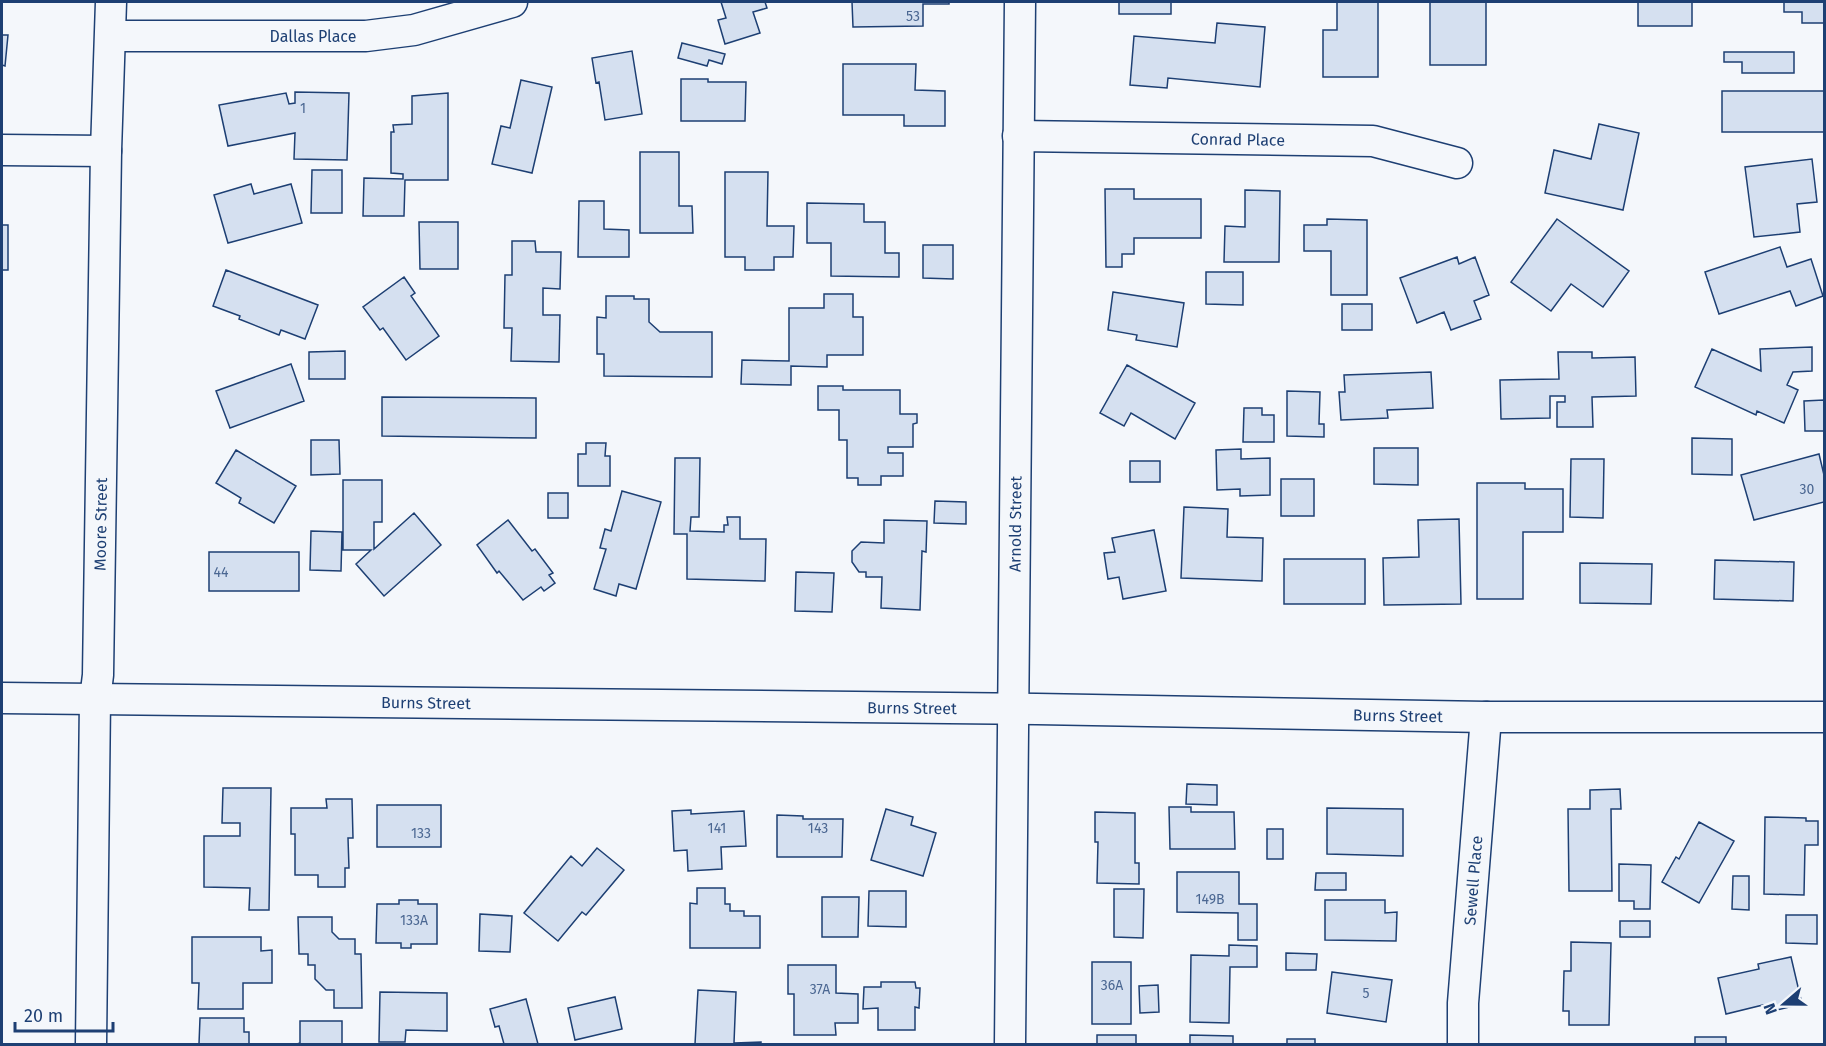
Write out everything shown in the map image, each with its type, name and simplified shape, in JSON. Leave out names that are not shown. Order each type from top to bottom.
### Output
[{"type":"street","name":"Moore Street","points":[[91,1044],[95,699],[98,675],[106,151],[111,2]]},
{"type":"street","name":"Dallas Place","points":[[111,36],[366,36],[414,30],[512,2]]},
{"type":"street","name":"Arnold Street","points":[[1010,1044],[1020,2]]},
{"type":"street","name":"Conrad Place","points":[[1018,136],[1373,141],[1457,163]]},
{"type":"street","points":[[2,150],[106,151]]},
{"type":"street","name":"Burns Street","points":[[2,698],[1013,709],[1486,717],[1824,717]]},
{"type":"street","name":"Sewell Place","points":[[1463,1044],[1463,1003],[1486,717]]},
{"type":"building","points":[[721,2],[765,2],[767,8],[753,12],[760,33],[725,44],[718,20],[726,18]]},
{"type":"building","points":[[852,2],[949,2],[949,4],[923,4],[923,26],[853,27]]},
{"type":"building","points":[[1119,2],[1171,2],[1171,14],[1119,14]]},
{"type":"building","points":[[1337,2],[1378,2],[1378,77],[1323,77],[1323,30],[1337,30]]},
{"type":"building","points":[[1430,2],[1486,2],[1486,65],[1430,65]]},
{"type":"building","points":[[1638,2],[1692,2],[1692,26],[1638,26]]},
{"type":"building","points":[[1784,2],[1824,2],[1824,23],[1802,23],[1802,12],[1784,12]]},
{"type":"building","points":[[1217,23],[1265,27],[1260,87],[1168,78],[1167,88],[1130,85],[1134,36],[1215,43]]},
{"type":"building","points":[[2,35],[8,35],[5,66],[2,65]]},
{"type":"building","points":[[682,43],[725,54],[722,64],[709,60],[707,66],[678,58]]},
{"type":"building","points":[[632,51],[642,114],[605,120],[599,82],[596,83],[592,58]]},
{"type":"building","points":[[1724,52],[1794,52],[1794,73],[1742,73],[1742,62],[1724,62]]},
{"type":"building","points":[[843,64],[916,64],[915,90],[945,91],[945,126],[904,126],[904,115],[843,115]]},
{"type":"building","points":[[681,79],[746,82],[745,121],[681,121]]},
{"type":"building","points":[[521,80],[552,87],[532,173],[492,164],[501,126],[510,128]]},
{"type":"building","points":[[1722,91],[1824,91],[1824,132],[1722,132]]},
{"type":"building","points":[[295,92],[349,93],[347,160],[294,159],[295,133],[228,146],[219,105],[286,93],[289,104],[295,103]]},
{"type":"building","points":[[448,93],[448,180],[405,180],[404,216],[363,216],[364,178],[403,179],[403,174],[391,173],[391,132],[394,132],[393,125],[412,124],[412,96]]},
{"type":"building","points":[[1599,124],[1639,133],[1623,210],[1545,193],[1554,150],[1591,159]]},
{"type":"building","points":[[640,152],[679,152],[679,206],[692,206],[693,233],[640,233]]},
{"type":"building","points":[[1812,159],[1817,202],[1797,204],[1800,232],[1754,237],[1745,167]]},
{"type":"building","points":[[312,170],[342,170],[342,213],[311,213]]},
{"type":"building","points":[[725,172],[768,172],[767,226],[794,226],[793,257],[774,257],[774,270],[745,270],[745,257],[725,257]]},
{"type":"building","points":[[251,184],[254,194],[291,184],[302,223],[228,243],[214,195]]},
{"type":"building","points":[[1105,189],[1134,189],[1134,199],[1201,199],[1201,238],[1134,238],[1134,254],[1122,254],[1122,267],[1106,267]]},
{"type":"building","points":[[1245,190],[1280,191],[1279,262],[1224,262],[1225,226],[1245,227]]},
{"type":"building","points":[[579,201],[604,201],[604,229],[629,230],[629,257],[578,257]]},
{"type":"building","points":[[807,203],[864,204],[864,222],[885,222],[885,253],[899,253],[899,277],[831,276],[831,243],[807,243]]},
{"type":"building","points":[[1327,219],[1367,220],[1367,295],[1331,295],[1331,251],[1304,251],[1304,225],[1327,225]]},
{"type":"building","points":[[1557,219],[1629,271],[1603,307],[1571,284],[1551,311],[1511,282]]},
{"type":"building","points":[[419,222],[458,222],[458,269],[420,269]]},
{"type":"building","points":[[2,225],[8,225],[8,270],[2,270]]},
{"type":"building","points":[[512,241],[535,241],[536,252],[561,252],[560,289],[543,288],[543,315],[560,315],[559,362],[511,361],[512,328],[504,328],[505,275],[512,275]]},
{"type":"building","points":[[923,245],[953,245],[953,279],[923,278]]},
{"type":"building","points":[[1780,247],[1787,267],[1811,259],[1823,296],[1796,306],[1790,291],[1719,314],[1705,272]]},
{"type":"building","points":[[1457,257],[1459,264],[1475,257],[1489,295],[1474,301],[1481,319],[1451,330],[1444,312],[1417,323],[1400,278]]},
{"type":"building","points":[[226,270],[318,305],[305,339],[281,330],[279,335],[213,306]]},
{"type":"building","points":[[1206,272],[1243,272],[1243,305],[1206,304]]},
{"type":"building","points":[[404,277],[415,293],[411,296],[439,336],[406,360],[383,328],[380,330],[363,307]]},
{"type":"building","points":[[1113,292],[1184,303],[1177,347],[1136,340],[1137,335],[1108,330]]},
{"type":"building","points":[[824,294],[853,294],[853,317],[863,317],[863,355],[827,355],[827,367],[791,366],[791,385],[741,384],[742,360],[789,361],[789,308],[824,308]]},
{"type":"building","points":[[606,296],[634,296],[634,299],[649,299],[649,322],[660,332],[712,332],[712,377],[604,376],[604,354],[597,354],[597,317],[606,318]]},
{"type":"building","points":[[1342,304],[1372,304],[1372,330],[1342,330]]},
{"type":"building","points":[[1812,347],[1812,371],[1793,372],[1787,385],[1798,390],[1784,423],[1757,411],[1756,415],[1695,387],[1712,349],[1761,371],[1760,349]]},
{"type":"building","points":[[345,351],[345,379],[309,379],[309,352]]},
{"type":"building","points":[[1558,352],[1592,352],[1592,358],[1635,357],[1636,396],[1592,397],[1593,427],[1557,427],[1557,402],[1565,402],[1565,396],[1550,396],[1550,418],[1501,419],[1500,380],[1559,379]]},
{"type":"building","points":[[291,364],[304,401],[230,428],[216,391]]},
{"type":"building","points":[[1127,365],[1195,403],[1175,439],[1131,413],[1124,426],[1100,413]]},
{"type":"building","points":[[1431,372],[1433,408],[1387,410],[1388,418],[1341,420],[1339,392],[1345,392],[1344,375]]},
{"type":"building","points":[[818,386],[843,386],[843,390],[900,390],[900,414],[917,414],[917,423],[913,424],[913,447],[888,447],[888,453],[903,453],[903,476],[881,476],[881,485],[858,485],[858,478],[847,478],[847,440],[839,440],[839,410],[818,410]]},
{"type":"building","points":[[1287,391],[1320,392],[1319,424],[1324,424],[1324,437],[1287,436]]},
{"type":"building","points":[[382,397],[536,398],[536,438],[382,436]]},
{"type":"building","points":[[1824,400],[1824,431],[1805,431],[1804,401]]},
{"type":"building","points":[[1244,408],[1262,408],[1262,415],[1274,415],[1274,442],[1243,442]]},
{"type":"building","points":[[1692,438],[1732,439],[1732,475],[1692,474]]},
{"type":"building","points":[[311,440],[339,440],[340,474],[311,475]]},
{"type":"building","points":[[586,443],[606,443],[605,456],[610,456],[610,486],[578,486],[578,454],[586,454]]},
{"type":"building","points":[[1374,448],[1418,448],[1418,485],[1374,484]]},
{"type":"building","points":[[1241,449],[1241,459],[1270,458],[1270,495],[1240,496],[1240,489],[1217,490],[1216,450]]},
{"type":"building","points":[[236,450],[296,486],[274,523],[239,503],[241,498],[216,483]]},
{"type":"building","points":[[1819,454],[1824,475],[1824,502],[1754,520],[1741,475]]},
{"type":"building","points":[[675,458],[700,458],[699,517],[691,517],[690,531],[724,532],[724,525],[728,525],[727,517],[740,517],[740,539],[766,539],[765,581],[687,579],[687,534],[674,534]]},
{"type":"building","points":[[1571,459],[1604,459],[1603,518],[1570,517]]},
{"type":"building","points":[[1130,461],[1160,461],[1160,482],[1130,482]]},
{"type":"building","points":[[1281,479],[1314,479],[1314,516],[1281,516]]},
{"type":"building","points":[[343,480],[382,480],[382,522],[374,522],[374,549],[414,513],[441,545],[384,596],[356,564],[371,550],[343,550]]},
{"type":"building","points":[[1477,483],[1525,483],[1525,489],[1563,489],[1563,532],[1523,532],[1523,599],[1477,599]]},
{"type":"building","points":[[622,491],[661,502],[636,589],[619,584],[616,596],[594,589],[606,549],[600,548],[605,529],[611,531]]},
{"type":"building","points":[[548,493],[568,493],[568,518],[548,518]]},
{"type":"building","points":[[935,501],[966,502],[966,524],[934,523]]},
{"type":"building","points":[[1184,507],[1228,509],[1227,537],[1263,538],[1262,581],[1181,578]]},
{"type":"building","points":[[1459,519],[1461,604],[1384,605],[1383,558],[1419,557],[1418,520]]},
{"type":"building","points":[[508,520],[532,551],[535,549],[553,573],[549,575],[555,583],[544,591],[541,587],[523,600],[499,571],[497,573],[477,545]]},
{"type":"building","points":[[884,520],[927,521],[926,552],[922,551],[920,610],[881,608],[882,577],[866,577],[866,572],[859,572],[852,562],[852,551],[861,542],[884,543]]},
{"type":"building","points":[[1154,530],[1166,591],[1123,599],[1119,577],[1108,579],[1104,553],[1115,552],[1112,538]]},
{"type":"building","points":[[311,531],[342,532],[341,571],[310,570]]},
{"type":"building","points":[[209,552],[299,552],[299,591],[209,591]]},
{"type":"building","points":[[1284,559],[1365,559],[1365,604],[1284,604]]},
{"type":"building","points":[[1715,560],[1794,562],[1793,601],[1714,599]]},
{"type":"building","points":[[1580,563],[1652,564],[1651,604],[1580,603]]},
{"type":"building","points":[[796,572],[834,573],[832,612],[795,611]]},
{"type":"building","points":[[1187,784],[1217,785],[1217,805],[1186,804]]},
{"type":"building","points":[[223,788],[271,788],[269,910],[249,910],[250,888],[204,887],[204,836],[240,836],[240,823],[222,823]]},
{"type":"building","points":[[1620,789],[1621,809],[1611,809],[1612,891],[1569,891],[1568,809],[1590,809],[1590,790]]},
{"type":"building","points":[[326,799],[352,799],[353,838],[348,838],[349,868],[345,868],[345,887],[318,887],[318,875],[295,875],[295,834],[291,834],[291,808],[327,808]]},
{"type":"building","points":[[377,805],[441,805],[441,847],[377,847]]},
{"type":"building","points":[[1169,807],[1191,807],[1191,812],[1234,812],[1235,849],[1170,849]]},
{"type":"building","points":[[1327,808],[1403,809],[1403,856],[1327,854]]},
{"type":"building","points":[[886,809],[913,817],[911,825],[936,833],[923,876],[871,860]]},
{"type":"building","points":[[691,810],[691,814],[744,811],[746,846],[721,847],[722,869],[688,871],[687,850],[674,851],[672,811]]},
{"type":"building","points":[[1095,812],[1135,813],[1135,863],[1139,863],[1139,884],[1097,883],[1098,842],[1095,842]]},
{"type":"building","points":[[777,815],[803,816],[803,819],[843,819],[842,857],[777,857]]},
{"type":"building","points":[[1765,817],[1806,818],[1806,821],[1818,821],[1818,845],[1805,845],[1804,895],[1764,894]]},
{"type":"building","points":[[1699,822],[1734,841],[1699,903],[1662,882],[1676,857],[1679,859]]},
{"type":"building","points":[[1267,829],[1283,829],[1283,859],[1267,859]]},
{"type":"building","points":[[597,848],[624,870],[586,915],[582,912],[558,941],[524,913],[571,856],[582,866]]},
{"type":"building","points":[[1619,864],[1651,865],[1650,909],[1634,909],[1634,901],[1619,901]]},
{"type":"building","points":[[1177,872],[1239,872],[1239,904],[1257,904],[1257,940],[1238,940],[1238,913],[1177,912]]},
{"type":"building","points":[[1316,873],[1346,873],[1346,890],[1315,890]]},
{"type":"building","points":[[1733,876],[1749,876],[1749,910],[1732,909]]},
{"type":"building","points":[[697,888],[725,888],[725,904],[730,904],[730,911],[744,911],[744,916],[760,916],[760,948],[690,948],[690,903],[697,904]]},
{"type":"building","points":[[1114,889],[1144,889],[1143,938],[1114,937]]},
{"type":"building","points":[[869,891],[906,891],[906,927],[868,926]]},
{"type":"building","points":[[822,897],[859,897],[858,937],[822,937]]},
{"type":"building","points":[[399,900],[418,900],[418,904],[437,904],[437,944],[411,944],[411,948],[401,948],[401,943],[376,943],[377,904],[399,904]]},
{"type":"building","points":[[1325,900],[1385,900],[1385,913],[1397,912],[1396,941],[1325,940]]},
{"type":"building","points":[[480,914],[512,916],[510,952],[479,951]]},
{"type":"building","points":[[1786,915],[1817,915],[1817,944],[1786,943]]},
{"type":"building","points":[[298,917],[332,917],[332,932],[339,939],[355,939],[355,954],[361,954],[362,1008],[334,1008],[334,990],[326,990],[315,979],[315,965],[308,965],[308,954],[299,954]]},
{"type":"building","points":[[1620,921],[1650,921],[1650,937],[1620,937]]},
{"type":"building","points":[[192,937],[261,937],[261,951],[272,950],[272,983],[243,983],[243,1009],[198,1009],[199,983],[192,983]]},
{"type":"building","points":[[1571,942],[1611,943],[1609,1025],[1569,1025],[1569,1011],[1563,1011],[1564,971],[1571,971]]},
{"type":"building","points":[[1229,945],[1257,946],[1257,967],[1230,967],[1229,1023],[1190,1022],[1191,955],[1229,956]]},
{"type":"building","points":[[1286,953],[1317,954],[1316,970],[1286,970]]},
{"type":"building","points":[[1791,957],[1802,1004],[1765,1013],[1763,1005],[1726,1014],[1718,978],[1759,969],[1758,964]]},
{"type":"building","points":[[1092,962],[1131,962],[1131,1024],[1092,1024]]},
{"type":"building","points":[[788,965],[836,965],[836,993],[858,994],[858,1023],[835,1023],[836,1035],[794,1035],[794,994],[788,994]]},
{"type":"building","points":[[1332,972],[1392,980],[1386,1022],[1327,1013]]},
{"type":"building","points":[[881,982],[915,982],[916,988],[920,988],[919,1008],[915,1007],[915,1030],[878,1030],[878,1008],[863,1009],[864,987],[881,987]]},
{"type":"building","points":[[1158,985],[1159,1012],[1140,1013],[1139,986]]},
{"type":"building","points":[[698,990],[736,992],[734,1043],[761,1042],[761,1044],[695,1044]]},
{"type":"building","points":[[380,992],[447,993],[447,1031],[406,1030],[405,1042],[379,1042]]},
{"type":"building","points":[[615,997],[622,1029],[575,1040],[568,1008]]},
{"type":"building","points":[[526,999],[538,1044],[504,1044],[499,1026],[495,1027],[490,1009]]},
{"type":"building","points":[[200,1018],[244,1018],[244,1032],[249,1032],[249,1044],[199,1044]]},
{"type":"building","points":[[300,1021],[342,1021],[342,1044],[297,1044],[300,1043]]},
{"type":"building","points":[[1097,1035],[1136,1035],[1136,1044],[1097,1044]]},
{"type":"building","points":[[1190,1035],[1233,1036],[1233,1044],[1190,1044]]},
{"type":"building","points":[[1695,1037],[1726,1037],[1726,1044],[1695,1044]]},
{"type":"building","points":[[1287,1039],[1315,1039],[1315,1044],[1287,1044]]}]
